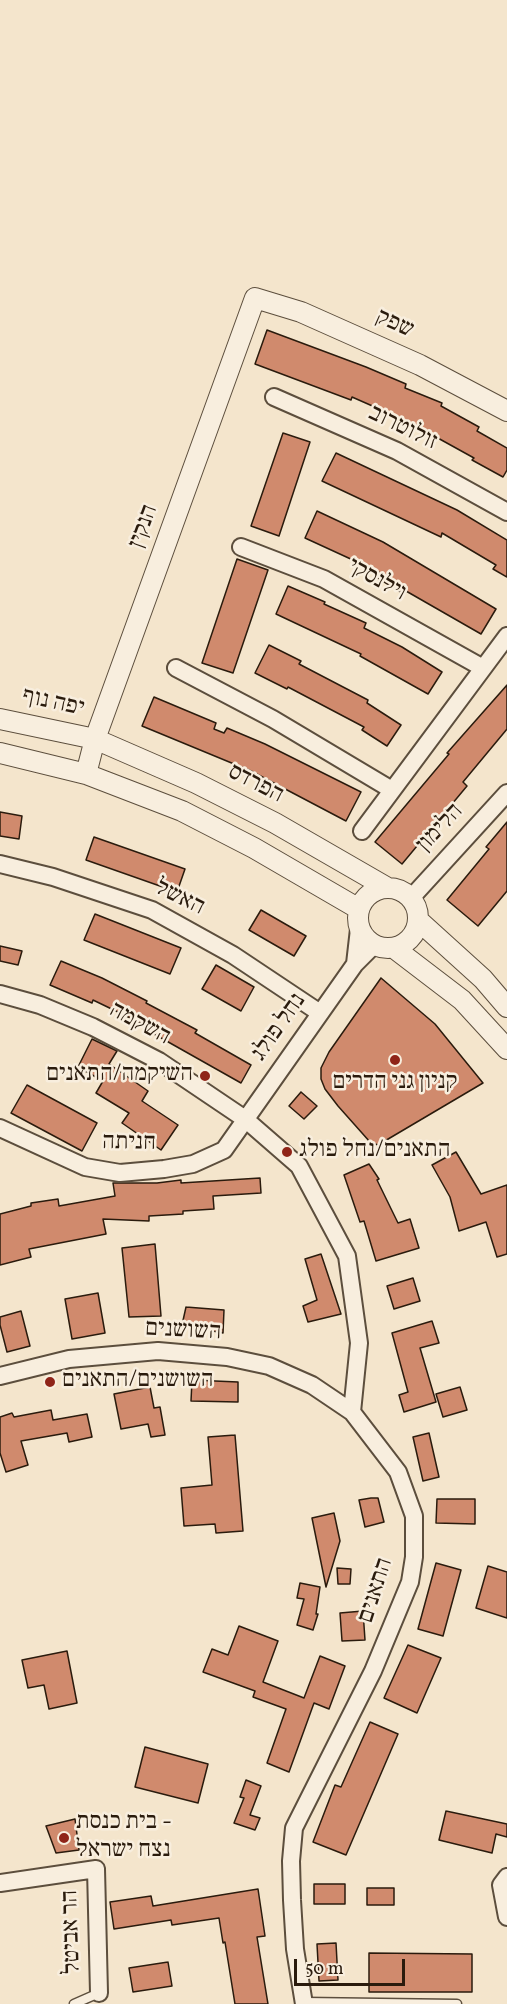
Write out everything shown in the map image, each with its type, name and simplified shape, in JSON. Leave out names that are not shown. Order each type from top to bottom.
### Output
[{"type":"street","name":"שפק","points":[[255,298],[302,312],[409,360],[507,411]]},
{"type":"street","name":"הנקין","points":[[86,774],[95,739],[255,298]]},
{"type":"street","name":"זולוטרוב","points":[[274,397],[397,451],[507,512]]},
{"type":"street","name":"וילנסקי","points":[[241,547],[324,579],[483,668]]},
{"type":"street","points":[[362,831],[507,636]]},
{"type":"street","points":[[176,668],[273,719],[392,790]]},
{"type":"street","name":"יפה נוף","points":[[0,719],[95,739]]},
{"type":"street","name":"הפרדס","points":[[95,739],[196,783],[274,823],[386,887]]},
{"type":"street","points":[[0,753],[86,774],[182,811],[254,848],[359,909]]},
{"type":"street","name":"הלימון","points":[[411,898],[507,793]]},
{"type":"street","name":"האשל","points":[[0,864],[53,877],[152,910],[233,955],[320,1013]]},
{"type":"street","points":[[386,887],[403,891],[411,898],[418,910],[419,921],[408,941],[394,948],[383,948],[365,938],[359,929],[357,919],[363,900],[370,893],[386,887]]},
{"type":"street","points":[[419,921],[483,979],[507,1007]]},
{"type":"street","name":"נחל פולג","points":[[355,964],[359,929]]},
{"type":"street","name":"נחל פולג","points":[[245,1119],[355,964],[374,945]]},
{"type":"street","points":[[394,948],[462,1000],[507,1049]]},
{"type":"street","name":"השקמה","points":[[0,994],[39,1005],[93,1027],[159,1061],[245,1119]]},
{"type":"street","points":[[245,1119],[299,1166],[347,1256],[359,1343],[352,1412]]},
{"type":"street","name":"חניתה","points":[[0,1128],[85,1167],[120,1173],[193,1164],[224,1150],[245,1119]]},
{"type":"street","name":"השושנים","points":[[0,1376],[69,1359],[158,1351],[226,1357],[269,1366],[312,1385],[352,1412]]},
{"type":"street","name":"התאנים","points":[[304,2003],[295,1949],[292,1900],[291,1861],[294,1828],[373,1671],[410,1582],[414,1557],[414,1516],[398,1472],[352,1412]]},
{"type":"street","name":"הר אביטל","points":[[0,1883],[96,1869],[99,1993]]},
{"type":"street","points":[[507,1878],[501,1885],[507,1917]]},
{"type":"lane","points":[[74,2004],[99,1993]]},
{"type":"lane","points":[[304,2003],[458,2004]]},
{"type":"building","points":[[267,330],[366,367],[406,384],[405,388],[442,403],[441,406],[479,427],[477,431],[507,448],[507,470],[503,477],[472,460],[474,458],[437,436],[401,421],[402,419],[352,397],[351,400],[255,364]]},
{"type":"building","points":[[283,433],[310,442],[279,536],[251,526]]},
{"type":"building","points":[[336,453],[457,510],[507,540],[507,577],[493,569],[496,565],[442,533],[441,537],[322,481]]},
{"type":"building","points":[[317,511],[383,542],[496,609],[481,634],[406,591],[404,594],[376,577],[379,572],[305,538]]},
{"type":"building","points":[[237,559],[268,570],[233,673],[202,663]]},
{"type":"building","points":[[288,586],[366,623],[364,628],[402,647],[442,672],[428,694],[360,656],[361,654],[276,614]]},
{"type":"building","points":[[269,645],[301,661],[299,664],[368,700],[367,703],[401,725],[387,746],[362,730],[364,727],[288,687],[287,689],[255,673]]},
{"type":"building","points":[[507,685],[507,729],[463,782],[467,786],[402,864],[375,842],[449,754],[447,753]]},
{"type":"building","points":[[154,697],[216,723],[214,729],[224,733],[227,728],[265,744],[361,792],[346,821],[251,771],[142,726]]},
{"type":"building","points":[[0,812],[22,816],[19,839],[0,836]]},
{"type":"building","points":[[507,822],[507,891],[478,926],[447,900],[489,849],[486,847]]},
{"type":"building","points":[[94,837],[185,869],[177,892],[86,860]]},
{"type":"building","points":[[261,910],[306,936],[294,956],[249,930]]},
{"type":"building","points":[[95,914],[181,948],[170,974],[84,940]]},
{"type":"building","points":[[0,946],[22,951],[18,965],[0,961]]},
{"type":"building","points":[[61,961],[102,978],[147,1001],[146,1003],[197,1030],[195,1033],[251,1065],[241,1083],[147,1030],[149,1027],[93,1000],[92,1003],[50,985]]},
{"type":"building","points":[[216,965],[254,987],[241,1011],[202,989]]},
{"type":"building","name":"קניון גני הדרים","points":[[381,978],[435,1024],[483,1083],[378,1145],[370,1142],[325,1089],[321,1079],[321,1068],[329,1052]]},
{"type":"building","points":[[92,1039],[117,1051],[109,1064],[148,1091],[142,1101],[178,1125],[161,1150],[122,1123],[129,1113],[96,1093],[103,1081],[78,1067]]},
{"type":"building","points":[[27,1085],[97,1123],[82,1151],[11,1113]]},
{"type":"building","points":[[301,1092],[317,1106],[304,1119],[289,1106]]},
{"type":"building","points":[[456,1152],[481,1194],[507,1185],[507,1254],[497,1257],[486,1222],[459,1231],[450,1197],[432,1165]]},
{"type":"building","points":[[369,1164],[379,1179],[377,1180],[398,1223],[410,1219],[419,1248],[376,1261],[364,1221],[360,1222],[344,1175]]},
{"type":"building","points":[[260,1178],[261,1193],[213,1196],[214,1209],[149,1216],[149,1221],[103,1219],[106,1234],[29,1249],[31,1257],[0,1265],[0,1214],[31,1206],[31,1203],[58,1199],[59,1206],[115,1196],[113,1183],[157,1183],[181,1180],[181,1183]]},
{"type":"building","points":[[155,1244],[161,1316],[129,1317],[122,1248]]},
{"type":"building","points":[[321,1254],[341,1314],[308,1322],[303,1306],[317,1300],[305,1259]]},
{"type":"building","points":[[413,1278],[420,1301],[394,1309],[387,1286]]},
{"type":"building","points":[[98,1293],[105,1333],[72,1339],[65,1299]]},
{"type":"building","points":[[186,1307],[224,1310],[223,1333],[182,1325]]},
{"type":"building","points":[[21,1311],[30,1346],[7,1352],[0,1317]]},
{"type":"building","points":[[432,1321],[439,1343],[420,1348],[436,1402],[404,1412],[399,1395],[408,1392],[392,1333]]},
{"type":"building","points":[[192,1380],[238,1382],[238,1402],[191,1401]]},
{"type":"building","points":[[150,1387],[154,1408],[160,1407],[165,1435],[151,1437],[148,1424],[121,1429],[114,1394]]},
{"type":"building","points":[[460,1387],[467,1410],[443,1417],[436,1394]]},
{"type":"building","points":[[51,1410],[53,1420],[87,1414],[92,1437],[69,1442],[67,1433],[21,1441],[28,1465],[6,1472],[0,1453],[0,1417],[12,1413],[14,1417]]},
{"type":"building","points":[[429,1433],[439,1477],[423,1481],[413,1437]]},
{"type":"building","points":[[235,1435],[243,1531],[216,1533],[215,1524],[184,1526],[181,1488],[212,1485],[208,1437]]},
{"type":"building","points":[[378,1498],[384,1522],[365,1527],[359,1500]]},
{"type":"building","points":[[437,1499],[475,1499],[475,1524],[436,1523]]},
{"type":"building","points":[[334,1513],[340,1541],[326,1587],[312,1518]]},
{"type":"building","points":[[436,1563],[461,1570],[443,1636],[418,1629]]},
{"type":"building","points":[[488,1566],[507,1572],[507,1618],[476,1608]]},
{"type":"building","points":[[337,1568],[351,1569],[350,1584],[338,1584]]},
{"type":"building","points":[[300,1583],[320,1587],[316,1614],[318,1614],[313,1630],[297,1625],[304,1599],[297,1598]]},
{"type":"building","points":[[363,1611],[365,1640],[342,1641],[340,1613]]},
{"type":"building","points":[[239,1626],[278,1641],[263,1682],[304,1698],[320,1656],[345,1666],[329,1709],[314,1703],[289,1772],[267,1763],[286,1709],[253,1697],[255,1691],[203,1672],[212,1649],[228,1655]]},
{"type":"building","points":[[408,1645],[441,1658],[417,1713],[384,1698]]},
{"type":"building","points":[[67,1651],[77,1703],[49,1709],[44,1685],[28,1688],[22,1660]]},
{"type":"building","points":[[370,1722],[398,1734],[346,1855],[313,1842],[335,1785],[341,1787]]},
{"type":"building","points":[[145,1747],[208,1764],[198,1803],[135,1787]]},
{"type":"building","points":[[246,1780],[261,1786],[250,1815],[260,1818],[255,1830],[234,1823],[244,1798],[240,1797]]},
{"type":"building","points":[[446,1811],[507,1824],[507,1837],[496,1834],[492,1853],[439,1840]]},
{"type":"building","name":"בית כנסת - נצח ישראל","points":[[75,1819],[79,1850],[56,1853],[46,1826]]},
{"type":"building","points":[[314,1884],[345,1884],[345,1904],[314,1904]]},
{"type":"building","points":[[367,1888],[394,1888],[394,1905],[367,1905]]},
{"type":"building","points":[[258,1889],[265,1936],[257,1937],[268,2004],[235,2004],[219,1918],[172,1925],[171,1920],[114,1929],[110,1902],[151,1896],[153,1906]]},
{"type":"building","points":[[336,1943],[338,1980],[319,1981],[317,1944]]},
{"type":"building","points":[[369,1953],[472,1954],[472,1992],[369,1992]]},
{"type":"building","points":[[168,1962],[172,1986],[133,1992],[129,1968]]},
{"type":"place","name":"קניון גני הדרים","points":[[395,1060]]},
{"type":"place","name":"השיקמה/התאנים","points":[[205,1076]]},
{"type":"place","name":"התאנים/נחל פולג","points":[[287,1152]]},
{"type":"place","name":"השושנים/התאנים","points":[[50,1382]]},
{"type":"place","name":"בית כנסת - נצח ישראל","points":[[64,1838]]}]
